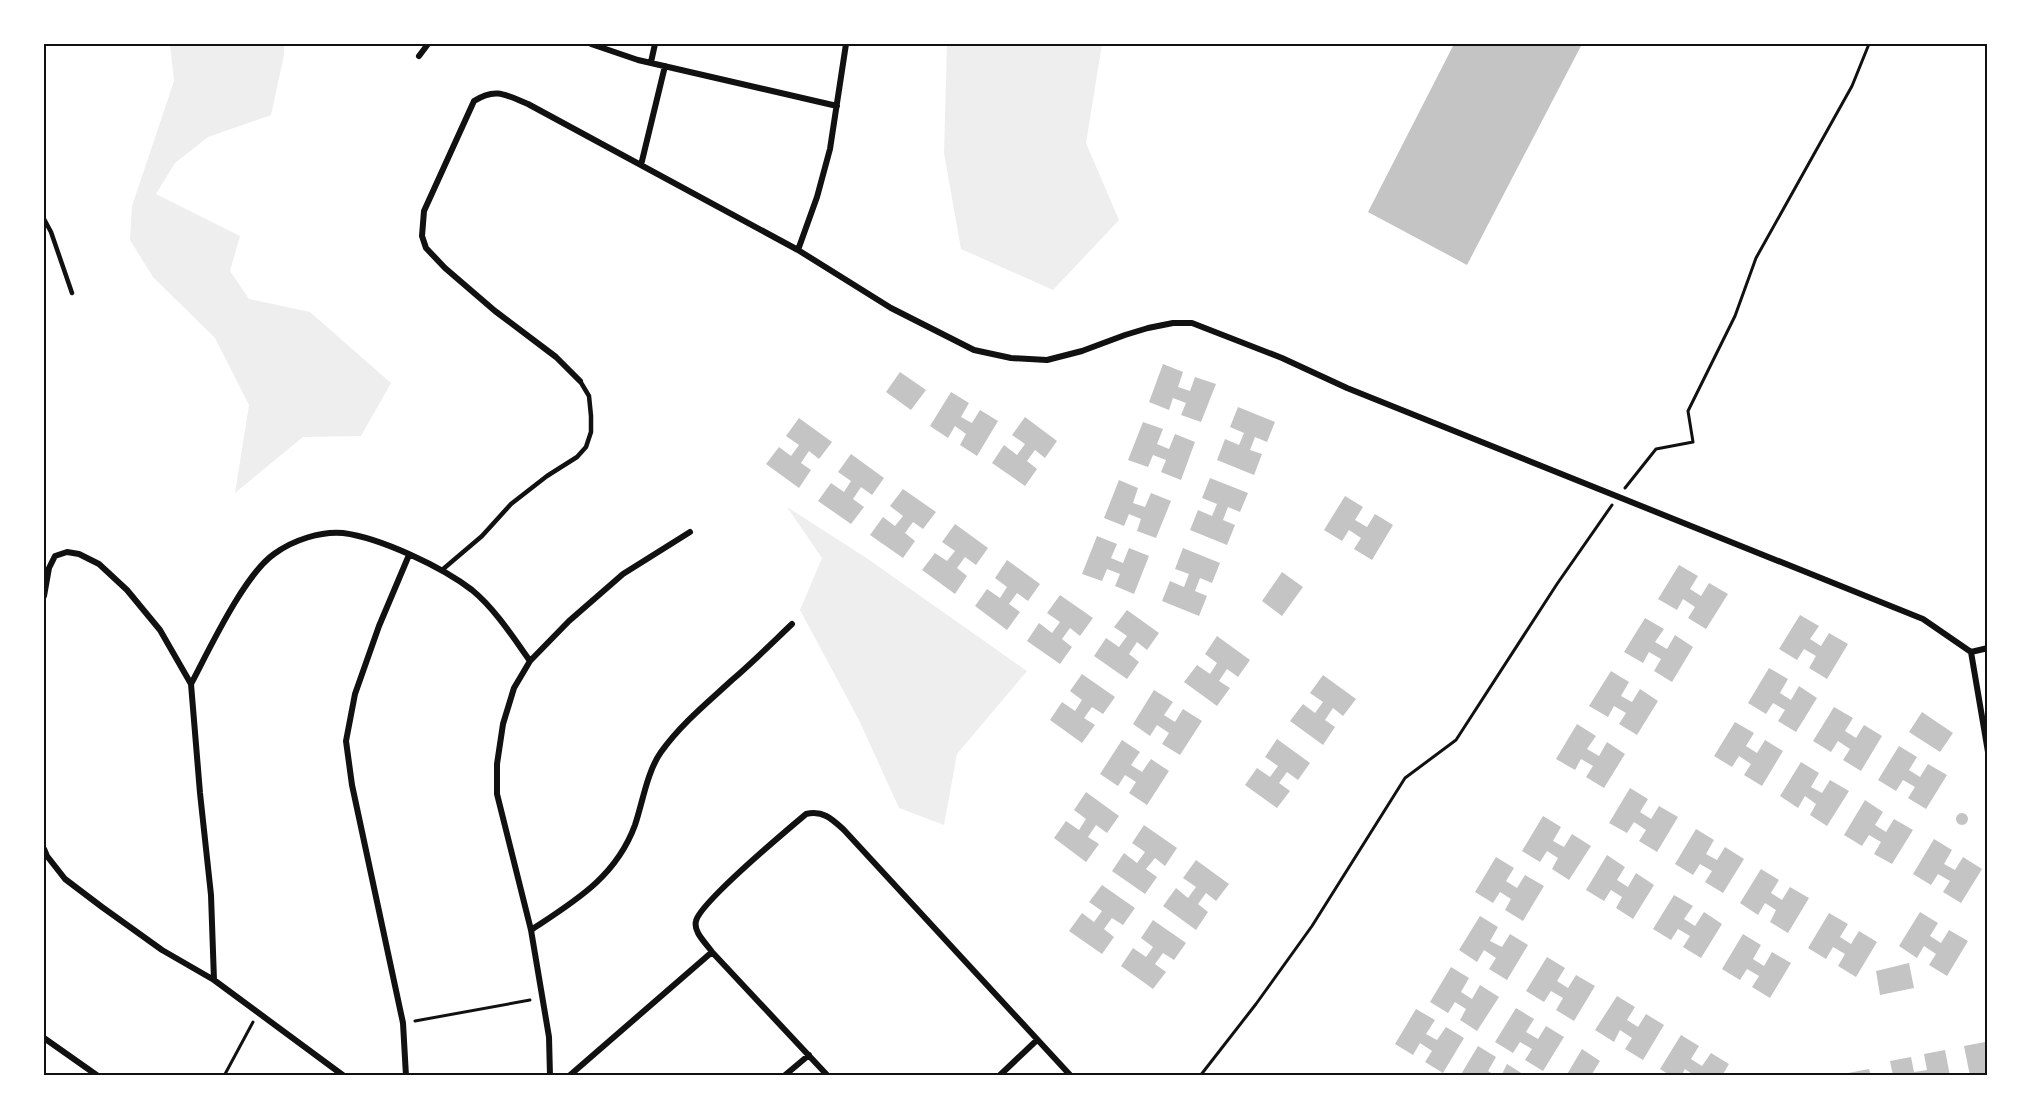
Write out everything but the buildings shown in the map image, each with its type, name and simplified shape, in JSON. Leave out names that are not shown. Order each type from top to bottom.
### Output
[{"type":"street","points":[[419,56],[428,44]]},
{"type":"street","points":[[591,44],[665,66],[837,106]]},
{"type":"street","points":[[651,62],[655,44]]},
{"type":"street","points":[[798,250],[817,197],[830,149],[846,44]]},
{"type":"street","points":[[640,165],[665,66]]},
{"type":"street","points":[[580,381],[556,357],[495,311],[445,268],[426,248],[422,236],[424,211],[474,101],[486,93],[500,93],[528,104],[798,250],[891,308],[974,350],[1011,358],[1047,360],[1082,351],[1125,334],[1148,328],[1173,323],[1192,323],[1282,358],[1347,388],[1619,495],[1923,619],[1971,652],[1988,752]]},
{"type":"street","points":[[550,1076],[549,1037],[531,930],[497,794],[497,764],[503,724],[514,688],[530,661],[570,621],[623,574],[690,532]]},
{"type":"street","points":[[191,684],[254,575],[274,554],[300,540],[322,534],[342,533],[366,538],[442,570],[474,592],[504,624],[530,661]]},
{"type":"street","points":[[44,596],[49,568],[55,556],[67,552],[79,554],[99,564],[127,590],[160,630],[191,684],[211,895],[213,980]]},
{"type":"street","points":[[406,1076],[403,1023],[356,808],[346,741],[356,694],[379,626],[409,555]]},
{"type":"street","points":[[531,930],[601,880],[618,859],[634,827],[651,772],[660,754],[683,724],[792,624]]},
{"type":"street","points":[[1971,652],[1988,648]]},
{"type":"street","points":[[828,1076],[712,952],[696,930],[696,921],[700,912],[730,882],[806,814],[815,812],[825,814],[844,830],[1071,1076]]},
{"type":"street","points":[[44,849],[65,879],[74,886],[162,950],[213,980],[344,1076]]},
{"type":"street","points":[[569,1076],[712,952]]},
{"type":"street","points":[[44,1038],[98,1076]]},
{"type":"street","points":[[999,1076],[1037,1040]]},
{"type":"street","points":[[784,1076],[809,1055]]},
{"type":"lane","points":[[44,219],[51,232],[72,293]]},
{"type":"lane","points":[[442,570],[482,536],[511,504],[547,476],[577,457],[586,447],[591,432],[591,416],[589,396],[580,381]]},
{"type":"path","points":[[1200,1076],[1312,926],[1405,778],[1456,740],[1557,584],[1619,495],[1656,449],[1693,442],[1688,411],[1735,316],[1756,258],[1852,86],[1869,44]]},
{"type":"path","points":[[403,1023],[543,998]]},
{"type":"path","points":[[224,1076],[259,1013]]},
{"type":"shaded area","points":[[170,44],[284,44],[284,55],[271,115],[208,137],[175,163],[156,194],[240,236],[230,271],[249,299],[310,312],[391,383],[361,436],[303,437],[235,493],[249,405],[215,338],[153,277],[130,240],[132,206],[174,81]]},
{"type":"shaded area","points":[[947,44],[1102,44],[1086,143],[1119,220],[1053,290],[961,249],[944,153]]},
{"type":"shaded area","points":[[787,507],[865,557],[1027,671],[957,754],[944,825],[899,808],[859,720],[800,610],[822,558]]}]
